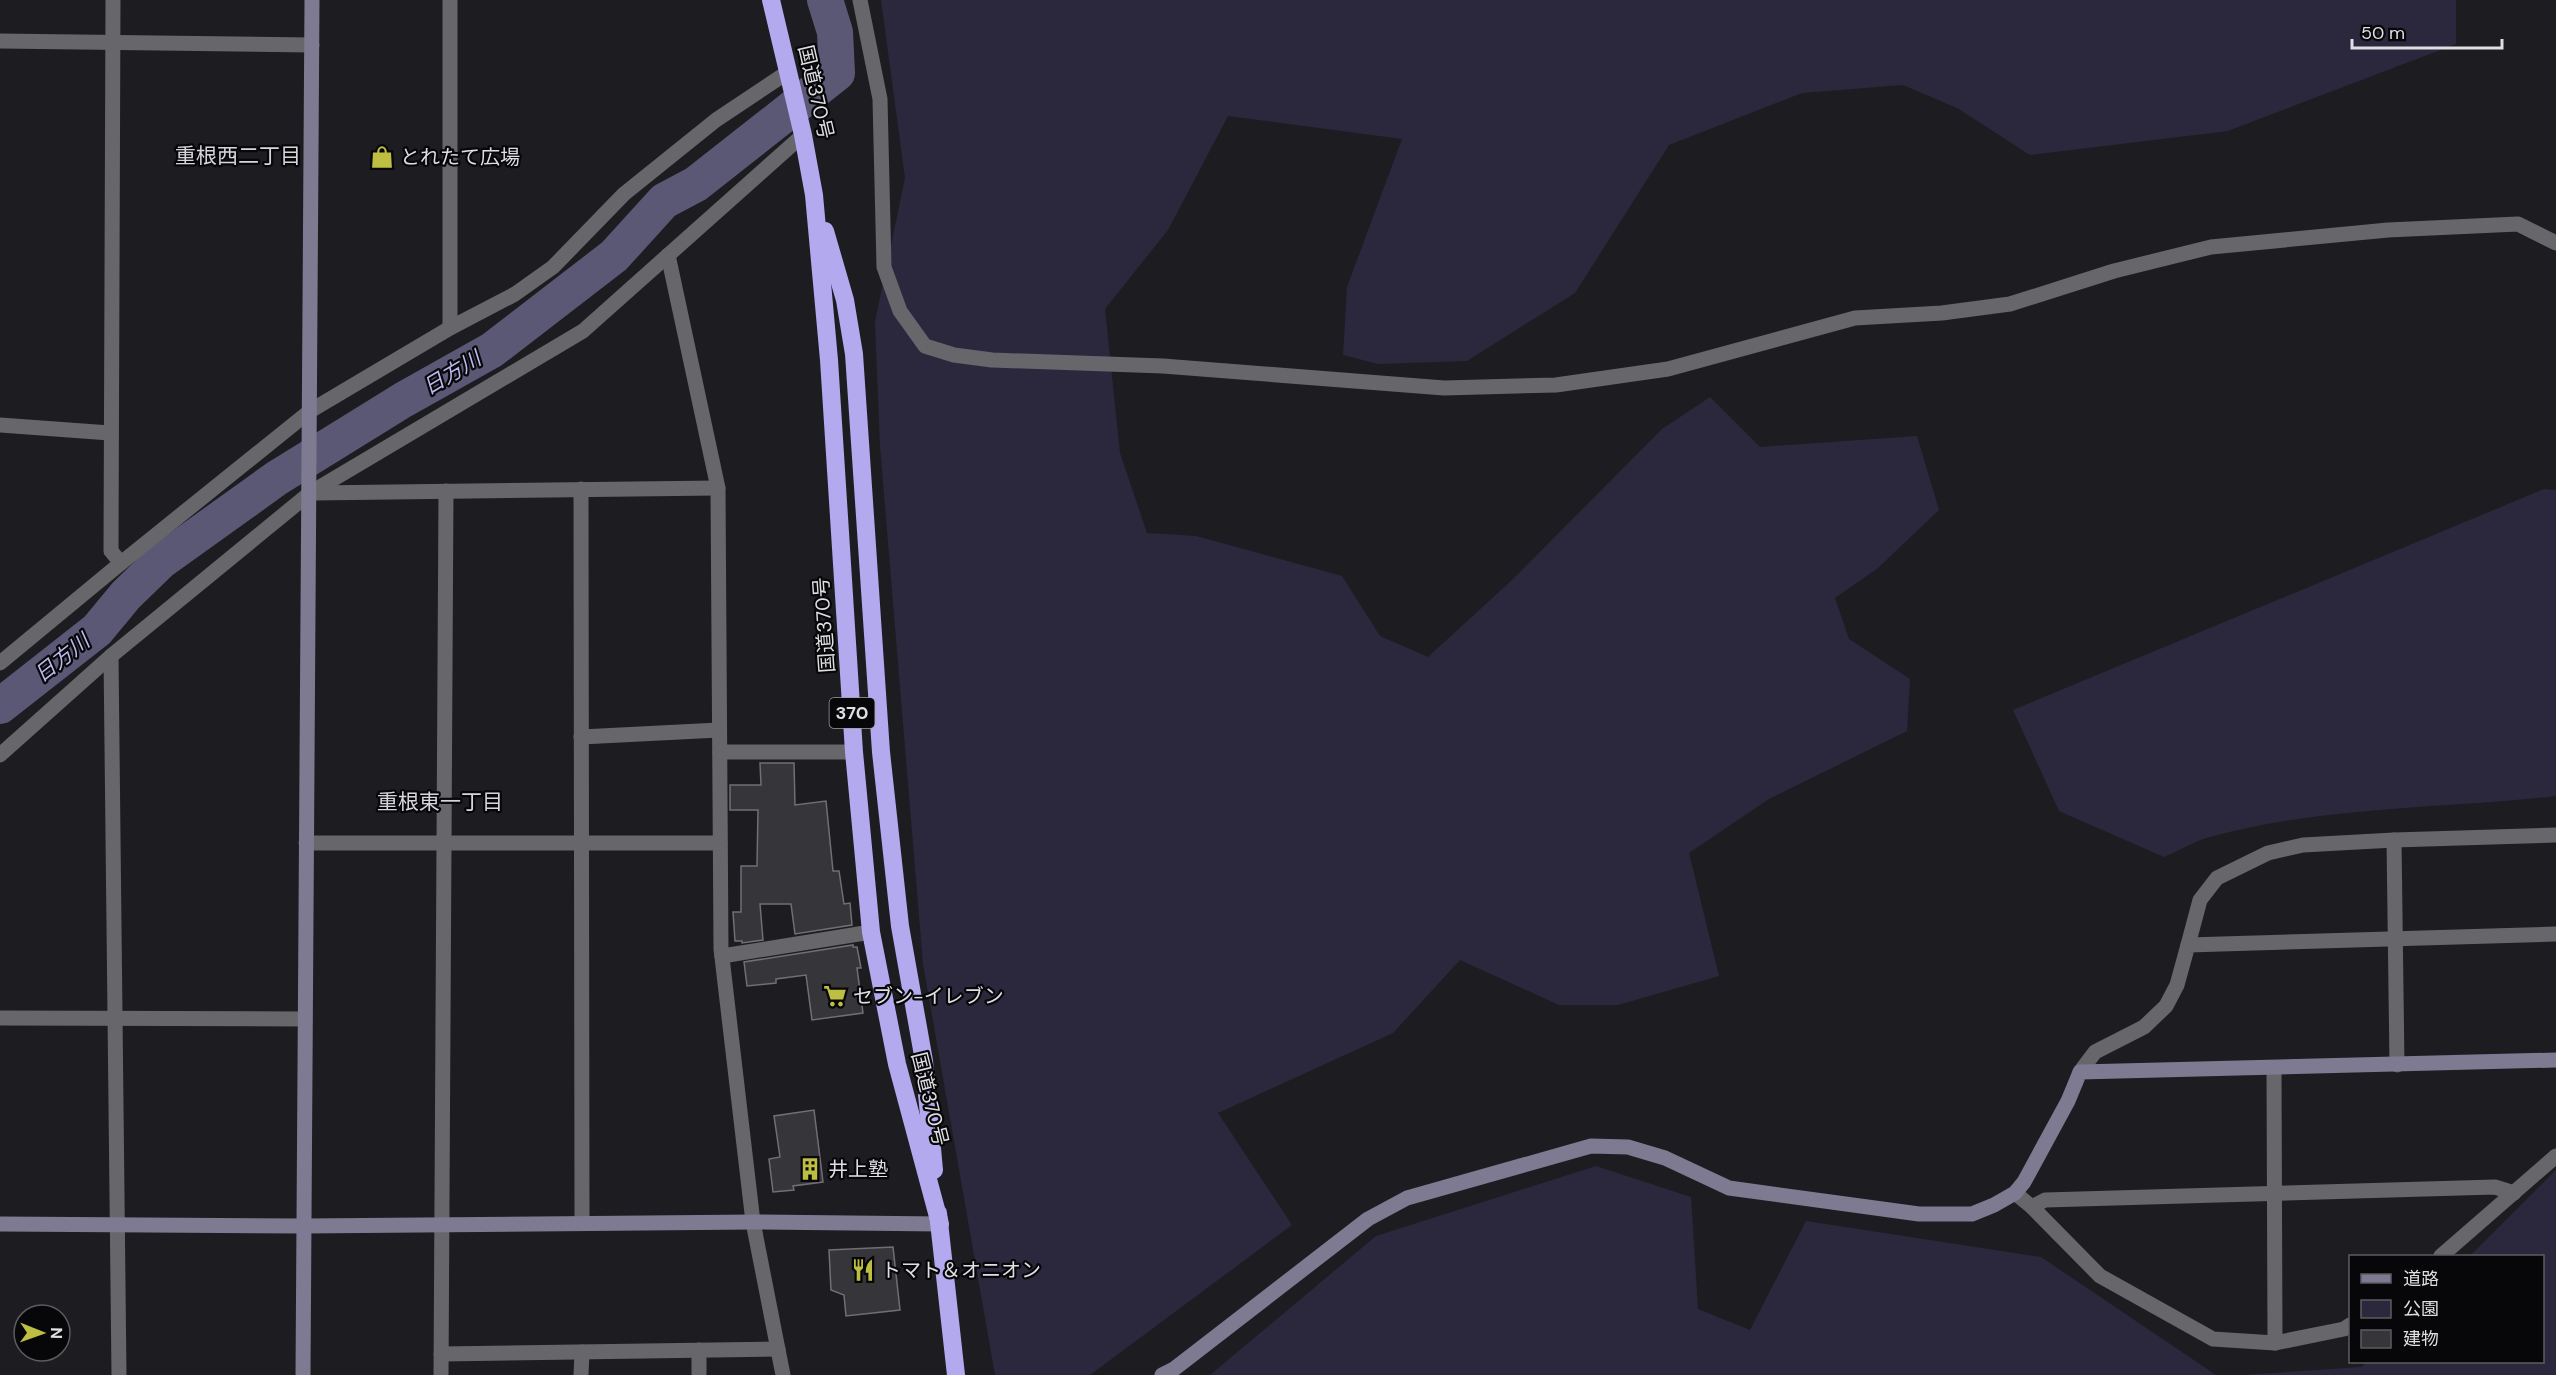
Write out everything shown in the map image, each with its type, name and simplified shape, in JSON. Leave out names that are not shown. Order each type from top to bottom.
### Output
[{"type":"highway","name":"国道370号","points":[[771,0],[802,130],[814,195],[829,360],[854,752],[871,932],[897,1064],[940,1224]]},
{"type":"highway","name":"国道370号","points":[[814,195],[845,300],[854,354],[881,752],[900,926],[924,1061],[956,1375]]},
{"type":"street","points":[[113,0],[111,551],[121,563]]},
{"type":"street","points":[[303,1375],[312,0]]},
{"type":"street","points":[[450,0],[450,328]]},
{"type":"street","points":[[860,0],[880,99],[884,267],[900,311],[925,346],[954,356],[992,360],[1163,366],[1444,388],[1556,385],[1668,369],[1855,318],[1942,313],[2010,304],[2114,271],[2211,247],[2388,230],[2518,224],[2556,243]]},
{"type":"street","points":[[0,41],[312,45]]},
{"type":"street","points":[[0,663],[121,563],[310,416],[450,328],[515,294],[553,267],[624,194],[716,120],[789,75]]},
{"type":"street","points":[[0,755],[111,656],[310,493],[584,331],[802,130]]},
{"type":"street","points":[[668,255],[718,488],[722,956],[753,1222],[783,1375]]},
{"type":"street","points":[[0,425],[110,433]]},
{"type":"street","points":[[310,493],[718,488]]},
{"type":"street","points":[[581,489],[582,1224]]},
{"type":"street","points":[[441,1375],[446,491]]},
{"type":"street","points":[[111,656],[119,1375]]},
{"type":"street","points":[[581,737],[719,730]]},
{"type":"street","points":[[720,752],[854,752]]},
{"type":"street","points":[[1162,1375],[1174,1369],[1368,1219],[1397,1203],[1407,1198],[1591,1146],[1628,1147],[1665,1158],[1730,1188],[1920,1214],[1972,1214],[2015,1193],[2024,1182],[2080,1072],[2095,1052],[2144,1027],[2166,1006],[2176,985],[2200,900],[2217,878],[2268,853],[2303,845],[2556,835]]},
{"type":"street","points":[[2394,840],[2397,1065]]},
{"type":"street","points":[[306,843],[720,843]]},
{"type":"street","points":[[722,956],[871,932]]},
{"type":"street","points":[[2188,945],[2556,934]]},
{"type":"street","points":[[0,1018],[304,1019]]},
{"type":"street","points":[[2080,1072],[2556,1060]]},
{"type":"street","points":[[2274,1068],[2275,1343]]},
{"type":"street","points":[[2443,1255],[2556,1156]]},
{"type":"street","points":[[2032,1207],[2045,1200],[2495,1187],[2514,1193]]},
{"type":"street","points":[[2015,1193],[2032,1207],[2100,1276],[2213,1339],[2275,1343],[2344,1329],[2349,1326]]},
{"type":"street","points":[[0,1224],[304,1226],[753,1222],[940,1224]]},
{"type":"street","points":[[441,1354],[778,1349]]},
{"type":"street","points":[[699,1350],[699,1375]]},
{"type":"street","points":[[582,1352],[582,1375]]},
{"type":"green space","points":[[881,0],[2456,0],[2456,44],[2228,131],[2030,155],[1957,108],[1903,85],[1802,93],[1669,145],[1575,293],[1467,361],[1378,364],[1343,355],[1347,287],[1402,139],[1228,116],[1168,230],[1105,309],[1120,453],[1147,533],[1196,536],[1342,576],[1380,636],[1428,657],[1513,579],[1662,429],[1710,397],[1760,447],[1917,436],[1939,510],[1878,568],[1835,598],[1849,639],[1910,679],[1907,731],[1769,799],[1689,853],[1719,976],[1618,1005],[1559,1005],[1460,960],[1393,1033],[1218,1113],[1292,1225],[1090,1375],[995,1375],[923,964],[880,446],[875,322],[905,178]]},
{"type":"green space","points":[[2544,489],[2556,490],[2556,796],[2295,819],[2210,837],[2164,857],[2059,811],[2013,710]]},
{"type":"green space","points":[[1596,1166],[1691,1197],[1698,1309],[1750,1330],[1806,1221],[2041,1257],[2216,1375],[1210,1375],[1376,1236]]},
{"type":"green space","points":[[2556,1170],[2556,1375],[2242,1375],[2361,1367],[2366,1363],[2544,1363],[2544,1255],[2471,1255]]},
{"type":"building","points":[[760,763],[794,763],[795,805],[826,801],[833,871],[839,871],[844,904],[850,903],[852,925],[795,934],[791,904],[760,904],[763,940],[742,943],[742,941],[735,941],[733,912],[741,912],[741,866],[757,866],[758,810],[730,810],[730,785],[761,785]]},
{"type":"building","points":[[853,945],[857,947],[861,968],[857,968],[863,1013],[812,1020],[806,975],[776,979],[776,983],[747,986],[744,962]]},
{"type":"building","points":[[814,1110],[823,1182],[793,1186],[794,1190],[773,1192],[769,1159],[780,1157],[774,1116]]},
{"type":"building","name":"トマト＆オニオン","points":[[893,1247],[900,1310],[846,1316],[844,1295],[831,1290],[829,1250]]},
{"type":"waterway","name":"日方川","points":[[0,706],[97,630],[126,595],[160,562],[277,478],[403,400],[492,350],[614,256],[664,201],[696,184],[837,73],[835,32],[825,0]]},
{"type":"place","name":"とれたて広場","points":[[382,157]]},
{"type":"place","name":"セブン-イレブン","points":[[835,996]]},
{"type":"place","name":"井上塾","points":[[810,1169]]},
{"type":"place","name":"トマト＆オニオン","points":[[863,1270]]},
{"type":"district","name":"重根西二丁目","points":[[238,156]]},
{"type":"district","name":"重根東一丁目","points":[[440,802]]}]
